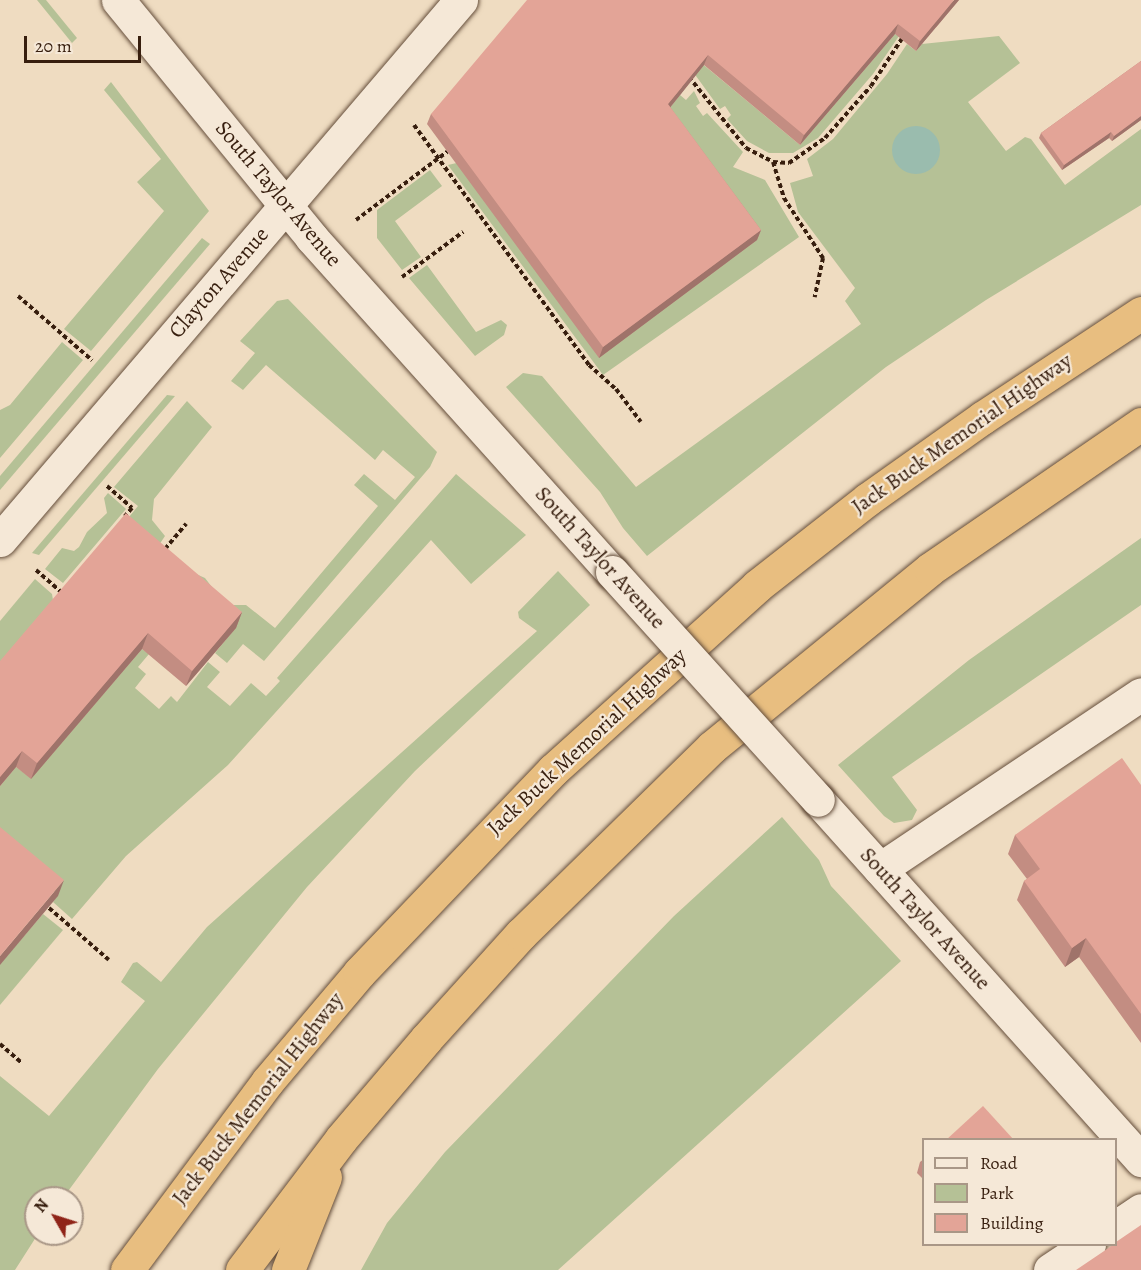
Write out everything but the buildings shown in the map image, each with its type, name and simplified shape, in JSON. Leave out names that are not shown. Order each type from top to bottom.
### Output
[{"type":"highway","name":"Jack Buck Memorial Highway","points":[[127,1270],[267,1082],[359,973],[561,762],[758,586],[868,499],[991,411],[1141,313]]},
{"type":"highway","points":[[242,1270],[341,1139],[521,934],[712,747],[930,569],[1141,424]]},
{"type":"highway","points":[[288,1270],[341,1139]]},
{"type":"street","name":"South Taylor Avenue","points":[[118,0],[285,205],[1141,1160]]},
{"type":"street","name":"Clayton Avenue","points":[[0,540],[461,0]]},
{"type":"street","points":[[880,869],[1141,694]]},
{"type":"street","points":[[1117,1226],[1141,1210]]},
{"type":"street","points":[[1050,1270],[1087,1246]]},
{"type":"path","points":[[684,70],[734,137],[759,157],[773,162],[789,163],[825,138],[871,86],[910,27]]},
{"type":"path","points":[[414,125],[589,365],[616,389],[641,422]]},
{"type":"path","points":[[356,220],[447,152]]},
{"type":"path","points":[[773,162],[793,216],[823,258],[815,297]]},
{"type":"path","points":[[402,277],[463,232]]},
{"type":"path","points":[[18,297],[92,360]]},
{"type":"path","points":[[107,486],[132,507],[118,524]]},
{"type":"path","points":[[156,559],[186,524]]},
{"type":"path","points":[[36,570],[63,593],[68,583]]},
{"type":"path","points":[[49,908],[110,960]]},
{"type":"path","points":[[0,1044],[22,1063]]},
{"type":"green space","points":[[37,0],[46,0],[77,38],[72,43]]},
{"type":"green space","points":[[895,34],[899,36],[873,74],[818,138],[793,153],[769,153],[747,141],[727,119],[731,115],[725,106],[720,109],[688,65],[694,57],[800,145]]},
{"type":"green space","points":[[999,36],[1020,63],[968,102],[1006,151],[1025,137],[1031,139],[1065,185],[1141,129],[1141,205],[986,300],[886,367],[647,556],[623,528],[600,492],[506,387],[523,373],[542,376],[636,487],[861,324],[845,301],[855,288],[798,212],[790,183],[813,176],[807,159],[833,139],[887,74],[907,44],[916,51],[922,44]]},
{"type":"green space","points":[[111,82],[209,211],[91,351],[64,329],[164,211],[137,182],[161,159],[104,90]]},
{"type":"green space","points":[[694,91],[700,103],[696,106],[703,116],[707,113],[743,152],[733,167],[765,180],[799,237],[603,375],[448,165],[665,114],[680,95],[686,100]]},
{"type":"green space","points":[[430,170],[442,186],[395,221],[421,257],[402,270],[377,238],[377,210]]},
{"type":"green space","points":[[202,238],[210,244],[0,490],[0,476]]},
{"type":"green space","points":[[427,265],[476,332],[501,320],[507,325],[504,335],[475,356],[409,278]]},
{"type":"green space","points":[[288,299],[437,452],[430,467],[264,661],[243,644],[227,663],[215,653],[236,627],[178,566],[205,578],[221,599],[232,605],[246,605],[275,628],[378,506],[354,485],[364,474],[395,500],[415,477],[383,450],[375,460],[266,365],[243,390],[231,381],[255,353],[240,341],[277,301]]},
{"type":"green space","points":[[62,342],[83,360],[0,458],[0,410],[10,405]]},
{"type":"green space","points":[[167,395],[175,396],[39,555],[32,553]]},
{"type":"green space","points":[[187,401],[212,427],[154,499],[152,520],[165,536],[159,545],[120,528],[138,506],[114,487]]},
{"type":"green space","points":[[456,474],[526,535],[471,584],[431,540],[228,765],[126,856],[72,919],[53,902],[58,895],[0,847],[0,786],[16,767],[31,778],[142,649],[149,654],[138,667],[146,674],[135,688],[159,709],[171,696],[177,702],[208,662],[220,672],[207,687],[230,706],[251,683],[266,696],[280,681],[277,678]]},
{"type":"green space","points":[[108,493],[126,509],[63,583],[45,569],[62,548],[74,551],[79,547],[87,532],[107,513],[104,498]]},
{"type":"green space","points":[[1141,538],[1141,605],[892,777],[917,810],[912,820],[894,823],[884,816],[838,765],[969,660]]},
{"type":"green space","points":[[558,571],[590,605],[415,771],[307,887],[158,1069],[72,1186],[24,1186],[24,1246],[30,1246],[15,1270],[0,1270],[0,1076],[49,1116],[145,1001],[121,982],[133,963],[137,962],[161,982],[207,927],[537,631],[519,618],[518,612]]},
{"type":"green space","points":[[35,579],[52,594],[54,606],[0,670],[0,621]]},
{"type":"green space","points":[[782,817],[819,860],[831,886],[901,961],[558,1270],[361,1270],[387,1223],[445,1152],[674,916]]},
{"type":"green space","points":[[43,914],[63,930],[0,1005],[0,964]]},
{"type":"shaded area","points":[[911,126],[921,126],[933,133],[940,145],[940,155],[933,167],[921,174],[911,174],[896,163],[892,155],[892,145],[903,130]]}]
